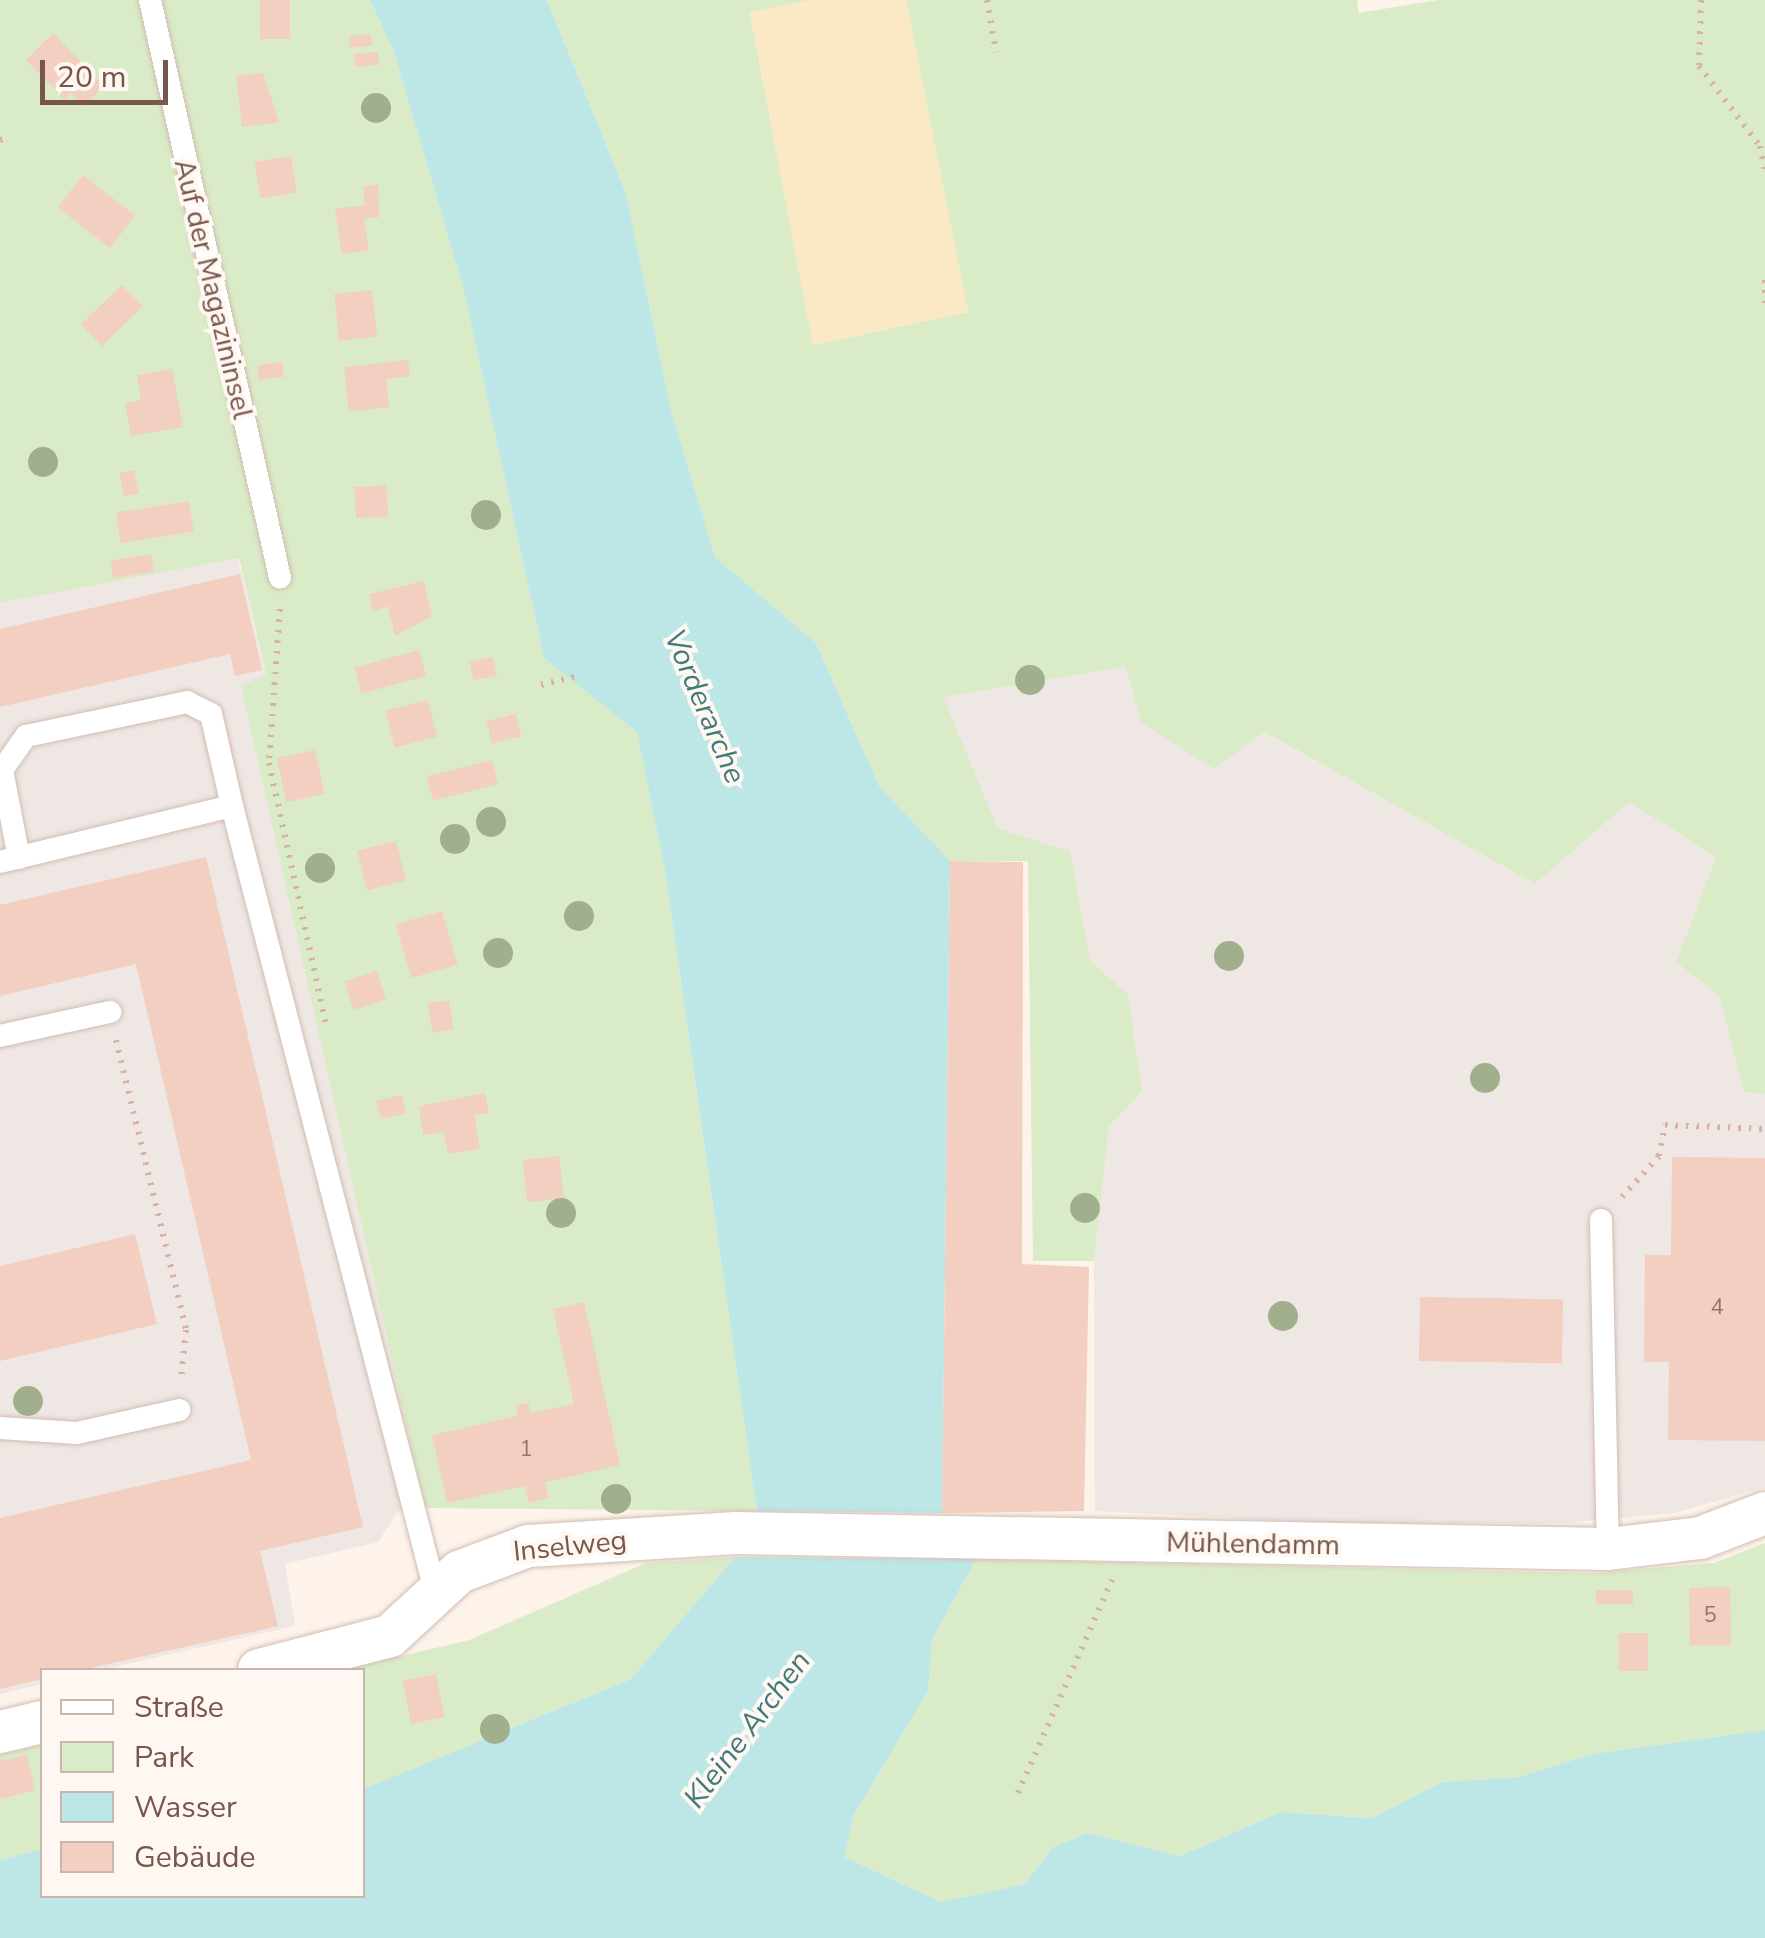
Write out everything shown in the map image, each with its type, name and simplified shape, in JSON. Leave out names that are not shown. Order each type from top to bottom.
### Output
[{"type":"street","name":"Mühlendamm","points":[[736,1533],[976,1534],[1129,1542],[1608,1549],[1700,1538],[1765,1513]]},
{"type":"street","name":"Inselweg","points":[[268,1668],[390,1636],[437,1599],[459,1572],[528,1546],[736,1533]]},
{"type":"street","points":[[0,1732],[40,1722]]},
{"type":"lane","name":"Auf der Magazininsel","points":[[150,0],[280,578]]},
{"type":"lane","points":[[232,806],[10,860],[2,770],[26,736],[187,702],[211,714],[437,1599]]},
{"type":"lane","points":[[0,1036],[110,1012]]},
{"type":"lane","points":[[1600,1220],[1608,1549]]},
{"type":"lane","points":[[0,1428],[77,1433],[179,1410]]},
{"type":"path","points":[[987,0],[996,52]]},
{"type":"path","points":[[1701,0],[1699,66],[1760,146],[1765,170]]},
{"type":"path","points":[[1765,280],[1765,305]]},
{"type":"path","points":[[280,578],[268,763],[332,1051]]},
{"type":"path","points":[[542,685],[578,676]]},
{"type":"path","points":[[110,1012],[186,1330],[179,1410]]},
{"type":"path","points":[[1600,1220],[1660,1156],[1665,1124],[1765,1130]]},
{"type":"path","points":[[1018,1793],[1129,1542]]},
{"type":"shaded area","points":[[238,558],[266,675],[242,687],[425,1508],[398,1511],[378,1542],[285,1564],[295,1626],[109,1668],[40,1668],[40,1684],[0,1694],[0,603]]},
{"type":"shaded area","points":[[1127,667],[1141,722],[1263,732],[1535,884],[1629,802],[1716,857],[1676,962],[1719,996],[1744,1092],[1765,1094],[1765,1487],[1675,1513],[1565,1523],[1329,1523],[1095,1511],[1094,1261],[1109,1127],[1142,1091],[1128,996],[1090,960],[1070,851],[998,830],[942,697]]},
{"type":"green space","points":[[0,0],[370,0],[394,52],[463,287],[544,658],[637,731],[665,871],[757,1511],[425,1508],[241,686],[266,674],[239,558],[0,603]]},
{"type":"green space","points":[[547,0],[810,0],[750,13],[813,345],[968,312],[906,0],[1357,0],[1359,13],[1438,0],[1765,0],[1765,1094],[1744,1092],[1719,996],[1676,962],[1716,857],[1629,802],[1535,884],[1264,732],[1214,769],[1141,722],[1126,667],[943,697],[998,829],[1070,851],[1090,960],[1128,995],[1142,1091],[1109,1127],[1094,1261],[1033,1261],[1028,861],[950,861],[879,786],[816,643],[715,557],[671,410],[626,194]]},
{"type":"green space","points":[[1765,1543],[1765,1730],[1592,1754],[1519,1777],[1442,1782],[1371,1818],[1281,1812],[1180,1856],[1088,1833],[1053,1847],[1025,1884],[941,1902],[844,1857],[854,1815],[928,1691],[932,1640],[976,1559],[1592,1573],[1714,1563]]},
{"type":"green space","points":[[735,1557],[631,1679],[365,1788],[365,1668],[351,1668],[469,1640],[646,1563]]},
{"type":"green space","points":[[40,1745],[40,1850],[0,1860],[0,1755]]},
{"type":"sand","points":[[810,0],[906,0],[968,312],[813,345],[750,12]]},
{"type":"water","name":"Vorderarche","points":[[370,0],[547,0],[626,194],[671,410],[715,557],[816,643],[879,786],[950,861],[942,1513],[757,1511],[665,871],[637,732],[544,658],[463,287],[394,52]]},
{"type":"water","name":"Kleine Archen","points":[[735,1557],[976,1559],[932,1640],[928,1691],[854,1815],[844,1857],[941,1902],[1025,1884],[1053,1847],[1088,1833],[1180,1856],[1281,1812],[1371,1818],[1442,1782],[1519,1777],[1592,1754],[1765,1730],[1765,1938],[0,1938],[0,1860],[40,1850],[40,1898],[365,1898],[365,1788],[631,1679]]},
{"type":"building","points":[[260,0],[290,0],[290,39],[260,39]]},
{"type":"building","points":[[53,33],[104,86],[84,106],[71,93],[65,100],[26,60]]},
{"type":"building","points":[[371,34],[372,46],[350,48],[349,36]]},
{"type":"building","points":[[378,52],[379,65],[355,67],[354,54]]},
{"type":"building","points":[[263,73],[279,122],[242,127],[236,76]]},
{"type":"building","points":[[291,156],[297,193],[260,198],[254,162]]},
{"type":"building","points":[[83,175],[135,216],[110,248],[58,207]]},
{"type":"building","points":[[378,184],[379,217],[364,219],[369,250],[342,254],[335,209],[365,205],[363,187]]},
{"type":"building","points":[[122,285],[143,307],[102,346],[81,325]]},
{"type":"building","points":[[372,290],[377,337],[339,341],[334,294]]},
{"type":"building","points":[[408,360],[410,376],[386,379],[389,407],[349,412],[344,367]]},
{"type":"building","points":[[282,362],[284,377],[259,380],[257,365]]},
{"type":"building","points":[[172,369],[183,427],[131,436],[125,403],[141,400],[137,375]]},
{"type":"building","points":[[134,470],[139,493],[124,497],[119,473]]},
{"type":"building","points":[[386,485],[388,516],[356,518],[354,487]]},
{"type":"building","points":[[189,501],[194,532],[121,543],[116,513]]},
{"type":"building","points":[[151,554],[154,572],[113,578],[111,560]]},
{"type":"building","points":[[240,574],[262,670],[235,676],[230,654],[0,707],[0,629]]},
{"type":"building","points":[[424,581],[432,616],[395,636],[388,606],[373,611],[369,594]]},
{"type":"building","points":[[419,650],[426,676],[361,693],[354,667]]},
{"type":"building","points":[[493,657],[497,676],[473,681],[470,662]]},
{"type":"building","points":[[428,700],[437,737],[395,748],[385,711]]},
{"type":"building","points":[[516,714],[521,736],[492,743],[487,721]]},
{"type":"building","points":[[315,750],[324,794],[286,802],[277,758]]},
{"type":"building","points":[[492,760],[498,784],[433,800],[427,776]]},
{"type":"building","points":[[396,841],[406,881],[367,890],[357,851]]},
{"type":"building","points":[[206,857],[363,1527],[260,1551],[278,1626],[91,1668],[40,1668],[40,1679],[0,1689],[0,1518],[251,1460],[136,964],[0,996],[0,905]]},
{"type":"building","points":[[950,861],[1023,862],[1022,1264],[1089,1267],[1084,1511],[942,1513]]},
{"type":"building","points":[[442,911],[457,965],[411,978],[396,924]]},
{"type":"building","points":[[377,971],[386,1000],[353,1010],[344,981]]},
{"type":"building","points":[[449,1000],[453,1030],[432,1033],[428,1003]]},
{"type":"building","points":[[485,1093],[489,1113],[474,1115],[480,1149],[448,1154],[444,1132],[423,1135],[419,1106]]},
{"type":"building","points":[[402,1095],[406,1114],[381,1119],[377,1100]]},
{"type":"building","points":[[559,1156],[564,1198],[527,1202],[522,1161]]},
{"type":"building","points":[[1672,1157],[1765,1158],[1765,1441],[1668,1440],[1669,1362],[1644,1362],[1645,1255],[1671,1255]]},
{"type":"building","points":[[135,1234],[157,1324],[0,1361],[0,1266]]},
{"type":"building","points":[[1420,1297],[1563,1299],[1562,1363],[1419,1361]]},
{"type":"building","points":[[584,1302],[620,1465],[545,1482],[549,1498],[529,1503],[525,1486],[447,1503],[432,1435],[518,1416],[515,1405],[528,1403],[531,1413],[574,1404],[553,1309]]},
{"type":"building","points":[[1730,1587],[1731,1645],[1690,1646],[1689,1588]]},
{"type":"building","points":[[1596,1590],[1633,1590],[1633,1604],[1596,1604]]},
{"type":"building","points":[[1619,1633],[1648,1633],[1648,1671],[1619,1671]]},
{"type":"building","points":[[436,1674],[444,1717],[411,1724],[403,1680]]},
{"type":"building","points":[[27,1755],[35,1790],[0,1799],[0,1761]]}]
